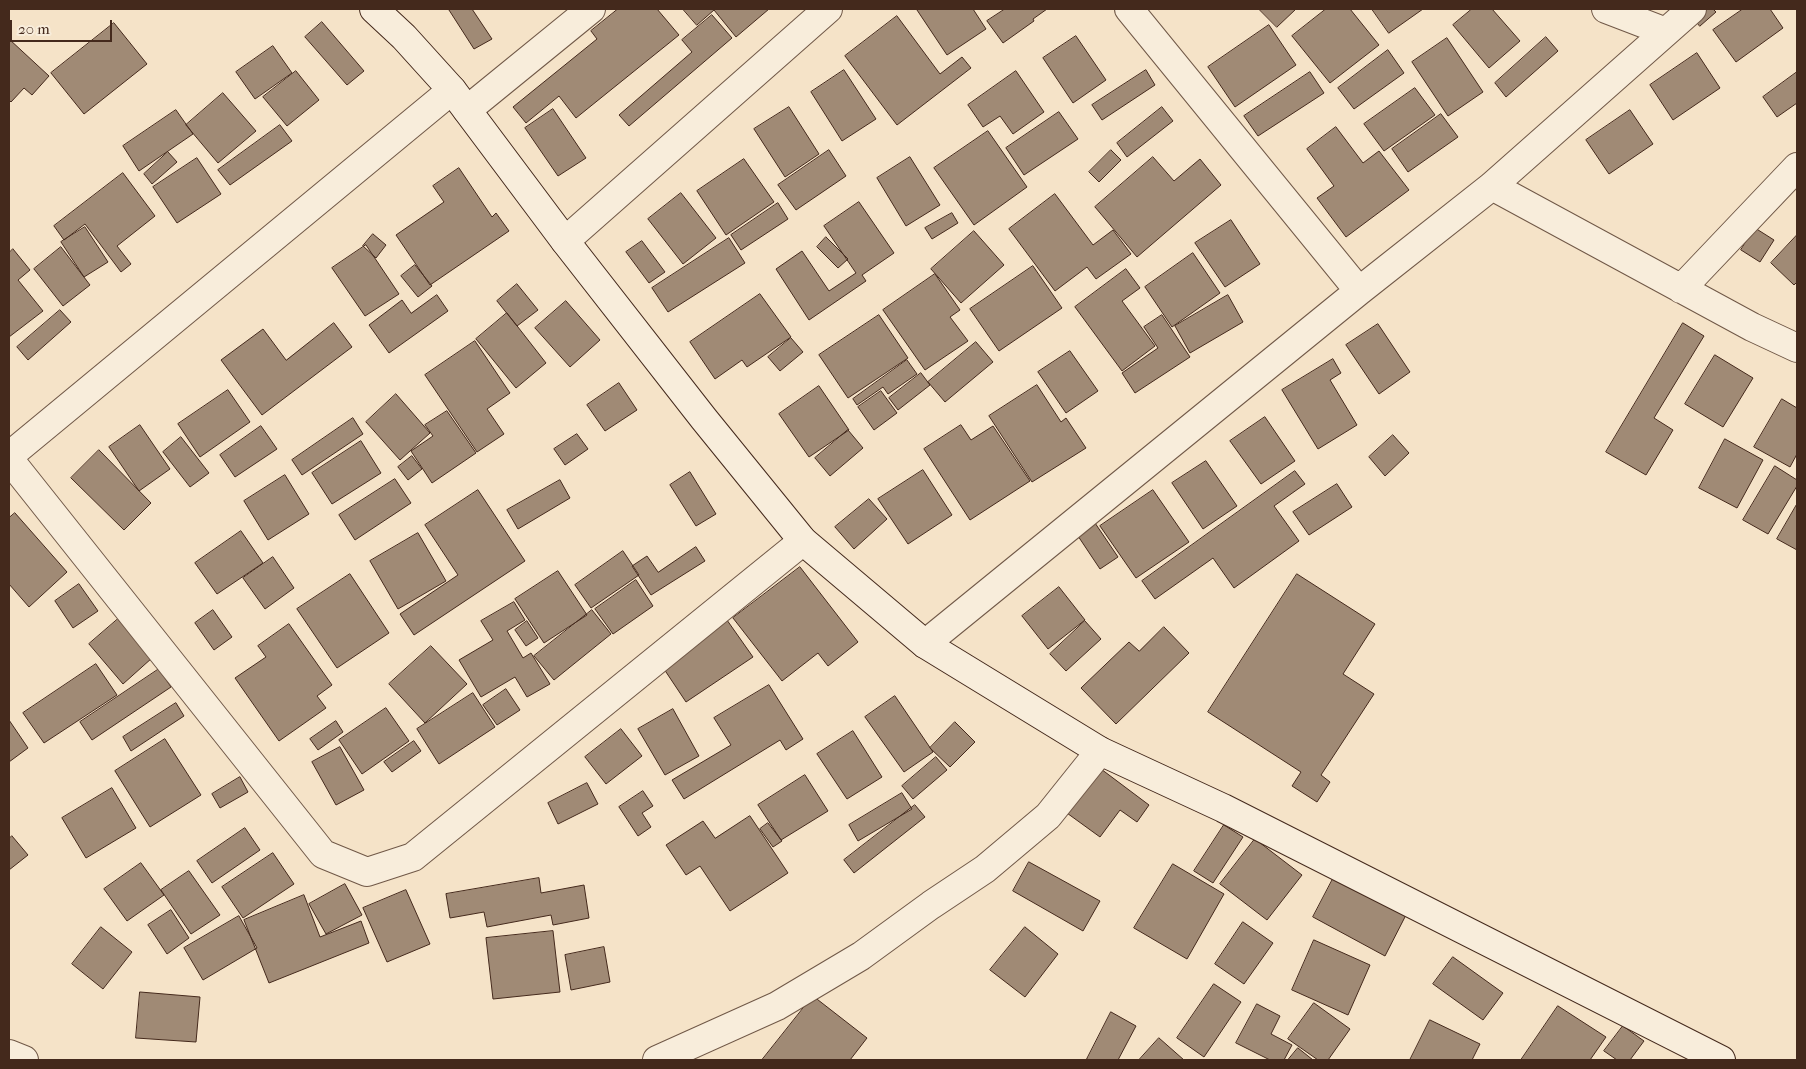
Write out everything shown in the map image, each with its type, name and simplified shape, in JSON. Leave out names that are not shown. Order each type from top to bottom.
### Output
[{"type":"street","points":[[374,9],[404,37],[459,100],[565,241],[704,419],[803,541],[925,644],[1100,751],[1223,808],[1721,1060]]},
{"type":"street","points":[[591,9],[459,100],[9,458],[324,854],[367,872],[413,857],[803,541]]},
{"type":"street","points":[[565,241],[828,9]]},
{"type":"street","points":[[1129,9],[1359,291]]},
{"type":"street","points":[[1606,9],[1666,32]]},
{"type":"street","points":[[925,644],[1359,291],[1492,186],[1692,9]]},
{"type":"street","points":[[1681,289],[1797,167]]},
{"type":"street","points":[[1492,186],[1752,327],[1797,348]]},
{"type":"street","points":[[658,1060],[778,1006],[861,956],[985,869],[1048,816],[1100,751]]},
{"type":"street","points":[[9,1054],[24,1060]]},
{"type":"building","points":[[450,9],[472,9],[492,39],[474,49]]},
{"type":"building","points":[[618,9],[657,9],[679,35],[576,118],[559,96],[526,123],[513,107],[597,39],[591,31]]},
{"type":"building","points":[[683,9],[769,9],[736,37],[714,10],[697,25]]},
{"type":"building","points":[[973,9],[986,29],[947,55],[917,10]]},
{"type":"building","points":[[1005,9],[1047,9],[1033,19],[1034,21],[1003,43],[987,21]]},
{"type":"building","points":[[1259,9],[1296,9],[1277,27]]},
{"type":"building","points":[[1326,9],[1350,9],[1379,45],[1330,83],[1292,36]]},
{"type":"building","points":[[1372,9],[1423,9],[1389,33]]},
{"type":"building","points":[[1472,9],[1492,9],[1520,41],[1489,68],[1453,25]]},
{"type":"building","points":[[1686,9],[1713,9],[1716,12],[1700,26]]},
{"type":"building","points":[[1743,9],[1770,9],[1783,28],[1736,62],[1713,30]]},
{"type":"building","points":[[712,15],[732,38],[629,126],[619,115],[692,52],[682,40]]},
{"type":"building","points":[[897,16],[940,74],[962,57],[971,68],[897,125],[845,56]]},
{"type":"building","points":[[322,22],[364,71],[347,85],[305,37]]},
{"type":"building","points":[[114,23],[147,64],[84,114],[51,73]]},
{"type":"building","points":[[1269,25],[1296,65],[1235,107],[1208,67]]},
{"type":"building","points":[[1076,36],[1106,80],[1073,103],[1043,58]]},
{"type":"building","points":[[1546,37],[1558,51],[1506,97],[1495,83]]},
{"type":"building","points":[[1447,38],[1483,92],[1448,116],[1412,62]]},
{"type":"building","points":[[9,39],[49,76],[32,95],[24,88],[11,102],[9,100]]},
{"type":"building","points":[[273,46],[292,73],[255,99],[236,72]]},
{"type":"building","points":[[1388,50],[1404,73],[1354,109],[1338,88]]},
{"type":"building","points":[[1697,53],[1720,88],[1673,120],[1650,85]]},
{"type":"building","points":[[844,70],[876,119],[842,141],[811,92]]},
{"type":"building","points":[[1146,70],[1155,85],[1102,120],[1092,105]]},
{"type":"building","points":[[296,71],[319,100],[287,126],[263,97]]},
{"type":"building","points":[[1016,71],[1044,112],[1013,134],[1000,116],[983,127],[968,105]]},
{"type":"building","points":[[1310,72],[1324,93],[1258,136],[1244,116]]},
{"type":"building","points":[[1797,72],[1797,103],[1777,117],[1763,97]]},
{"type":"building","points":[[1415,88],[1435,115],[1384,151],[1364,124]]},
{"type":"building","points":[[223,93],[256,131],[218,163],[186,125]]},
{"type":"building","points":[[789,107],[819,154],[785,177],[754,129]]},
{"type":"building","points":[[1162,107],[1173,121],[1127,157],[1117,143]]},
{"type":"building","points":[[553,109],[586,158],[558,176],[525,128]]},
{"type":"building","points":[[176,110],[193,134],[139,171],[123,146]]},
{"type":"building","points":[[1630,110],[1653,144],[1609,174],[1586,140]]},
{"type":"building","points":[[1059,112],[1078,139],[1024,175],[1006,148]]},
{"type":"building","points":[[1441,114],[1458,137],[1408,172],[1392,149]]},
{"type":"building","points":[[280,125],[292,141],[230,185],[218,170]]},
{"type":"building","points":[[1336,127],[1363,163],[1379,151],[1409,190],[1346,237],[1317,198],[1334,186],[1307,149]]},
{"type":"building","points":[[988,131],[1027,187],[974,225],[934,168]]},
{"type":"building","points":[[829,150],[846,176],[796,210],[778,185]]},
{"type":"building","points":[[1111,150],[1121,160],[1099,182],[1089,172]]},
{"type":"building","points":[[168,152],[177,162],[152,184],[144,174]]},
{"type":"building","points":[[910,157],[940,205],[906,226],[877,178]]},
{"type":"building","points":[[1153,157],[1174,181],[1200,159],[1221,185],[1137,257],[1095,207]]},
{"type":"building","points":[[197,158],[221,194],[177,223],[153,187]]},
{"type":"building","points":[[744,159],[774,202],[726,235],[697,191]]},
{"type":"building","points":[[459,168],[492,217],[496,213],[509,231],[430,285],[396,235],[444,202],[433,186]]},
{"type":"building","points":[[123,173],[155,216],[117,246],[131,264],[121,272],[85,224],[64,240],[54,226]]},
{"type":"building","points":[[681,193],[716,238],[683,264],[648,219]]},
{"type":"building","points":[[1055,194],[1093,245],[1113,230],[1131,254],[1096,279],[1087,267],[1055,291],[1009,229]]},
{"type":"building","points":[[859,202],[894,253],[862,275],[866,281],[809,320],[776,269],[802,251],[829,291],[856,273],[824,226]]},
{"type":"building","points":[[778,203],[788,219],[741,250],[731,235]]},
{"type":"building","points":[[952,213],[958,223],[932,239],[925,228]]},
{"type":"building","points":[[1231,220],[1260,264],[1225,287],[1195,243]]},
{"type":"building","points":[[85,227],[108,262],[84,277],[61,242]]},
{"type":"building","points":[[1755,228],[1774,240],[1760,262],[1741,250]]},
{"type":"building","points":[[974,231],[1004,265],[961,303],[931,269]]},
{"type":"building","points":[[373,234],[386,245],[376,258],[363,246]]},
{"type":"building","points":[[1797,235],[1797,282],[1794,285],[1771,263]]},
{"type":"building","points":[[826,237],[848,259],[838,268],[817,247]]},
{"type":"building","points":[[729,238],[745,263],[668,312],[652,288]]},
{"type":"building","points":[[642,241],[665,272],[649,283],[626,252]]},
{"type":"building","points":[[366,245],[399,294],[365,316],[332,268]]},
{"type":"building","points":[[61,247],[90,285],[63,306],[34,269]]},
{"type":"building","points":[[13,249],[30,270],[18,280],[43,311],[9,337],[9,253]]},
{"type":"building","points":[[1193,253],[1220,293],[1172,327],[1145,287]]},
{"type":"building","points":[[415,265],[432,286],[418,297],[401,276]]},
{"type":"building","points":[[1033,266],[1062,308],[999,351],[970,309]]},
{"type":"building","points":[[1126,269],[1140,288],[1122,301],[1155,346],[1122,371],[1075,307]]},
{"type":"building","points":[[935,274],[960,310],[950,317],[968,341],[925,370],[883,310]]},
{"type":"building","points":[[517,284],[538,310],[517,326],[497,301]]},
{"type":"building","points":[[760,294],[791,337],[747,367],[742,360],[715,379],[690,342]]},
{"type":"building","points":[[437,295],[448,311],[389,353],[369,325],[402,300],[411,313]]},
{"type":"building","points":[[1228,295],[1243,322],[1190,353],[1175,326]]},
{"type":"building","points":[[566,301],[600,340],[570,367],[535,328]]},
{"type":"building","points":[[60,310],[71,322],[28,360],[17,347]]},
{"type":"building","points":[[507,313],[546,363],[516,388],[476,339]]},
{"type":"building","points":[[879,315],[908,358],[848,398],[819,355]]},
{"type":"building","points":[[1162,315],[1190,357],[1135,393],[1122,373],[1158,348],[1144,327]]},
{"type":"building","points":[[334,323],[352,347],[262,415],[221,360],[263,329],[286,360]]},
{"type":"building","points":[[1683,323],[1704,336],[1654,418],[1673,430],[1646,475],[1606,452]]},
{"type":"building","points":[[1378,324],[1410,372],[1379,394],[1346,345]]},
{"type":"building","points":[[791,338],[803,352],[780,371],[768,357]]},
{"type":"building","points":[[475,341],[510,393],[487,409],[504,434],[477,452],[425,375]]},
{"type":"building","points":[[976,342],[993,362],[945,402],[928,382]]},
{"type":"building","points":[[1070,351],[1098,391],[1066,413],[1038,372]]},
{"type":"building","points":[[1715,355],[1753,378],[1723,427],[1685,404]]},
{"type":"building","points":[[1333,359],[1341,373],[1330,380],[1357,425],[1318,449],[1282,390]]},
{"type":"building","points":[[907,360],[917,374],[888,394],[883,387],[857,405],[853,399]]},
{"type":"building","points":[[921,373],[930,385],[898,410],[889,398]]},
{"type":"building","points":[[619,383],[637,410],[605,431],[587,405]]},
{"type":"building","points":[[1037,385],[1061,422],[1066,418],[1086,448],[1032,482],[989,416]]},
{"type":"building","points":[[819,386],[849,430],[809,457],[779,414]]},
{"type":"building","points":[[228,390],[250,422],[200,457],[178,424]]},
{"type":"building","points":[[881,391],[897,413],[874,430],[858,407]]},
{"type":"building","points":[[396,394],[430,433],[400,460],[366,422]]},
{"type":"building","points":[[1782,399],[1797,408],[1797,454],[1790,467],[1754,447]]},
{"type":"building","points":[[447,411],[476,453],[432,483],[411,451],[433,436],[425,425]]},
{"type":"building","points":[[1265,417],[1295,461],[1261,484],[1230,441]]},
{"type":"building","points":[[353,418],[363,434],[302,475],[292,460]]},
{"type":"building","points":[[140,425],[170,469],[139,491],[109,447]]},
{"type":"building","points":[[961,425],[971,440],[993,426],[1030,481],[970,520],[924,449]]},
{"type":"building","points":[[261,426],[277,449],[235,477],[220,455]]},
{"type":"building","points":[[848,430],[863,448],[830,476],[815,458]]},
{"type":"building","points":[[577,434],[588,449],[565,465],[554,449]]},
{"type":"building","points":[[1393,435],[1409,453],[1385,476],[1369,457]]},
{"type":"building","points":[[181,437],[209,473],[190,487],[163,452]]},
{"type":"building","points":[[1725,439],[1763,460],[1737,508],[1699,488]]},
{"type":"building","points":[[361,441],[381,473],[332,504],[312,473]]},
{"type":"building","points":[[99,450],[151,503],[124,530],[71,478]]},
{"type":"building","points":[[412,456],[422,469],[408,480],[398,467]]},
{"type":"building","points":[[1206,461],[1237,506],[1203,529],[1172,483]]},
{"type":"building","points":[[1775,466],[1797,480],[1797,486],[1768,534],[1743,520]]},
{"type":"building","points":[[923,470],[952,515],[908,544],[878,499]]},
{"type":"building","points":[[1295,471],[1305,484],[1274,506],[1299,541],[1234,588],[1213,558],[1155,599],[1142,581]]},
{"type":"building","points":[[690,472],[716,514],[696,526],[670,485]]},
{"type":"building","points":[[285,475],[309,514],[268,540],[244,501]]},
{"type":"building","points":[[395,479],[411,503],[355,540],[339,515]]},
{"type":"building","points":[[560,480],[570,498],[518,529],[507,510]]},
{"type":"building","points":[[1337,484],[1352,507],[1309,535],[1293,512]]},
{"type":"building","points":[[478,490],[525,561],[414,635],[400,614],[458,575],[425,525]]},
{"type":"building","points":[[1153,490],[1189,542],[1136,578],[1100,526]]},
{"type":"building","points":[[869,499],[887,519],[854,549],[835,527]]},
{"type":"building","points":[[1797,504],[1797,550],[1777,539]]},
{"type":"building","points":[[15,513],[67,572],[29,607],[9,584],[9,518]]},
{"type":"building","points":[[1093,520],[1118,557],[1100,569],[1070,524]]},
{"type":"building","points":[[241,531],[263,563],[217,594],[195,563]]},
{"type":"building","points":[[418,533],[446,581],[398,609],[370,561]]},
{"type":"building","points":[[696,547],[705,561],[651,595],[632,566],[647,556],[658,572]]},
{"type":"building","points":[[623,551],[639,575],[591,608],[575,585]]},
{"type":"building","points":[[273,557],[294,588],[265,609],[243,578]]},
{"type":"building","points":[[800,567],[858,642],[828,666],[818,653],[782,681],[733,618]]},
{"type":"building","points":[[558,571],[587,615],[544,643],[515,599]]},
{"type":"building","points":[[350,574],[389,633],[337,668],[297,609]]},
{"type":"building","points":[[1297,574],[1375,624],[1343,674],[1374,694],[1321,775],[1330,782],[1317,802],[1292,786],[1301,772],[1208,712]]},
{"type":"building","points":[[636,580],[653,606],[613,634],[595,609]]},
{"type":"building","points":[[79,584],[98,611],[73,628],[55,601]]},
{"type":"building","points":[[1059,587],[1085,620],[1048,649],[1022,616]]},
{"type":"building","points":[[514,602],[525,620],[507,631],[523,658],[531,653],[550,684],[527,697],[515,677],[481,697],[459,660],[493,640],[481,621]]},
{"type":"building","points":[[213,610],[232,637],[214,650],[195,623]]},
{"type":"building","points":[[592,610],[611,634],[554,680],[534,656]]},
{"type":"building","points":[[722,613],[753,657],[686,702],[656,657]]},
{"type":"building","points":[[118,619],[152,658],[123,684],[89,644]]},
{"type":"building","points":[[527,621],[538,638],[526,646],[515,630]]},
{"type":"building","points":[[1085,621],[1101,639],[1066,671],[1050,654]]},
{"type":"building","points":[[289,624],[332,685],[317,696],[326,708],[279,741],[235,678],[266,657],[258,646]]},
{"type":"building","points":[[1164,627],[1189,653],[1116,724],[1081,688],[1129,642],[1139,651]]},
{"type":"building","points":[[431,646],[467,684],[425,723],[389,684]]},
{"type":"building","points":[[96,664],[117,695],[44,743],[23,713]]},
{"type":"building","points":[[159,669],[171,687],[92,740],[80,722]]},
{"type":"building","points":[[769,685],[803,739],[786,750],[780,740],[684,799],[672,780],[731,745],[714,718]]},
{"type":"building","points":[[506,689],[520,710],[497,725],[483,705]]},
{"type":"building","points":[[473,693],[495,727],[439,764],[417,729]]},
{"type":"building","points":[[895,696],[933,752],[904,772],[865,717]]},
{"type":"building","points":[[176,703],[184,716],[131,751],[123,737]]},
{"type":"building","points":[[386,708],[409,741],[362,774],[339,740]]},
{"type":"building","points":[[673,709],[699,756],[665,775],[638,729]]},
{"type":"building","points":[[9,720],[28,748],[9,762]]},
{"type":"building","points":[[336,721],[343,732],[318,750],[310,739]]},
{"type":"building","points":[[955,722],[975,742],[950,767],[930,748]]},
{"type":"building","points":[[621,729],[642,756],[606,784],[585,757]]},
{"type":"building","points":[[853,731],[882,777],[847,799],[817,754]]},
{"type":"building","points":[[165,739],[201,795],[150,827],[115,771]]},
{"type":"building","points":[[414,741],[421,751],[392,772],[384,762]]},
{"type":"building","points":[[340,747],[364,790],[336,805],[312,762]]},
{"type":"building","points":[[936,757],[947,770],[913,799],[902,786]]},
{"type":"building","points":[[1093,763],[1149,805],[1137,822],[1120,810],[1100,837],[1060,808]]},
{"type":"building","points":[[805,775],[828,811],[781,840],[758,805]]},
{"type":"building","points":[[240,777],[248,792],[220,808],[212,794]]},
{"type":"building","points":[[587,783],[598,804],[558,824],[548,803]]},
{"type":"building","points":[[112,788],[136,828],[86,858],[62,818]]},
{"type":"building","points":[[643,791],[653,806],[642,813],[651,827],[638,836],[619,807]]},
{"type":"building","points":[[902,793],[912,809],[858,841],[849,825]]},
{"type":"building","points":[[915,805],[925,817],[854,873],[844,860]]},
{"type":"building","points":[[750,816],[788,873],[730,911],[700,866],[686,875],[666,845],[703,821],[715,838]]},
{"type":"building","points":[[768,823],[782,841],[773,847],[760,829]]},
{"type":"building","points":[[1224,825],[1243,837],[1213,883],[1194,871]]},
{"type":"building","points":[[245,828],[260,850],[212,883],[197,861]]},
{"type":"building","points":[[12,836],[28,855],[9,870],[9,839]]},
{"type":"building","points":[[1255,839],[1302,875],[1267,920],[1220,884]]},
{"type":"building","points":[[273,853],[294,884],[243,918],[222,887]]},
{"type":"building","points":[[1029,862],[1100,901],[1083,931],[1013,891]]},
{"type":"building","points":[[141,863],[164,895],[127,921],[104,889]]},
{"type":"building","points":[[1173,864],[1224,894],[1187,959],[1134,928]]},
{"type":"building","points":[[189,871],[220,915],[191,934],[161,890]]},
{"type":"building","points":[[1335,875],[1407,913],[1385,956],[1313,917]]},
{"type":"building","points":[[539,878],[541,893],[584,885],[589,918],[553,925],[551,915],[487,927],[484,912],[450,918],[446,894]]},
{"type":"building","points":[[345,884],[362,915],[326,934],[309,904]]},
{"type":"building","points":[[406,890],[430,944],[387,962],[363,908]]},
{"type":"building","points":[[304,895],[320,937],[361,921],[369,943],[269,983],[244,920]]},
{"type":"building","points":[[171,910],[189,938],[167,954],[148,925]]},
{"type":"building","points":[[239,916],[257,948],[203,980],[184,948]]},
{"type":"building","points":[[1243,922],[1273,943],[1244,984],[1215,964]]},
{"type":"building","points":[[101,927],[132,952],[103,989],[72,964]]},
{"type":"building","points":[[1025,927],[1058,954],[1025,997],[990,970]]},
{"type":"building","points":[[553,931],[560,992],[493,999],[486,938]]},
{"type":"building","points":[[1314,940],[1370,965],[1348,1015],[1292,990]]},
{"type":"building","points":[[604,947],[610,982],[571,990],[565,955]]},
{"type":"building","points":[[1453,957],[1503,993],[1483,1020],[1433,984]]},
{"type":"building","points":[[1214,984],[1241,1002],[1204,1057],[1177,1038]]},
{"type":"building","points":[[140,992],[200,997],[196,1042],[136,1038]]},
{"type":"building","points":[[813,996],[867,1038],[850,1060],[762,1060]]},
{"type":"building","points":[[1314,1003],[1350,1029],[1328,1060],[1318,1060],[1288,1039]]},
{"type":"building","points":[[1257,1004],[1280,1016],[1271,1034],[1292,1045],[1284,1060],[1270,1060],[1236,1043]]},
{"type":"building","points":[[1558,1006],[1606,1037],[1590,1060],[1521,1060]]},
{"type":"building","points":[[1111,1012],[1136,1026],[1118,1060],[1087,1059]]},
{"type":"building","points":[[1430,1020],[1480,1044],[1472,1060],[1410,1060]]},
{"type":"building","points":[[1623,1026],[1644,1041],[1630,1060],[1617,1060],[1604,1051]]},
{"type":"building","points":[[1159,1038],[1184,1060],[1139,1060]]},
{"type":"building","points":[[1298,1048],[1313,1060],[1288,1060]]}]
